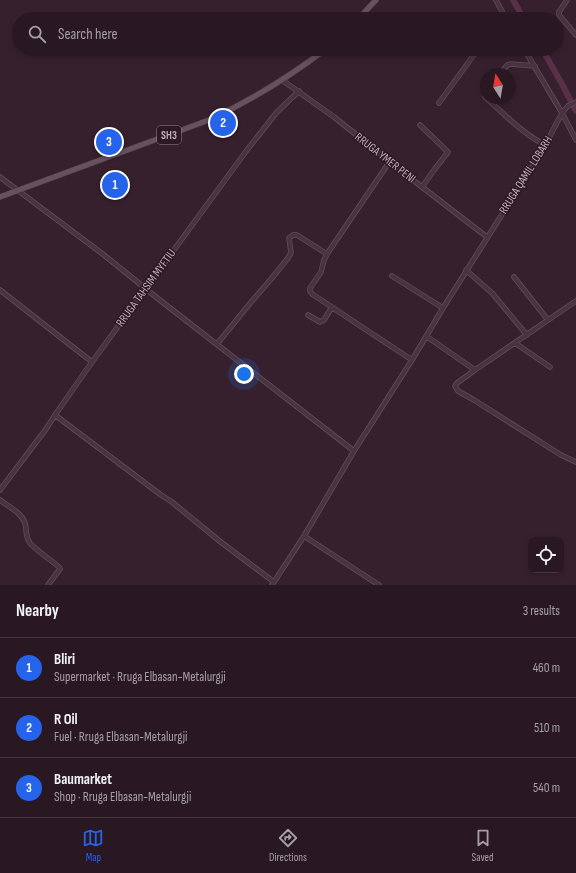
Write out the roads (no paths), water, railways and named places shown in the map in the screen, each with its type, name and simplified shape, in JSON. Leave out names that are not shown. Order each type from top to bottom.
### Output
[{"type":"main road","points":[[365,12],[376,0]]},
{"type":"main road","name":"SH3","points":[[0,197],[209,120],[241,104],[282,80],[316,56]]},
{"type":"street","points":[[496,0],[501,12]]},
{"type":"street","points":[[559,12],[567,0]]},
{"type":"street","points":[[564,22],[576,35]]},
{"type":"street","points":[[439,102],[473,56]]},
{"type":"street","points":[[529,56],[576,140]]},
{"type":"street","points":[[506,68],[508,65],[535,66]]},
{"type":"street","name":"RRUGA YMER PENI","points":[[282,80],[334,117],[487,237]]},
{"type":"street","name":"RRUGA TAHSIM MYFTIU","points":[[0,490],[46,429],[92,362],[258,135],[299,91]]},
{"type":"street","name":"RRUGA QAMIL LOBARH","points":[[273,584],[304,536],[354,451],[412,360],[466,270],[545,145],[562,113],[568,106],[576,102]]},
{"type":"street","points":[[493,104],[514,123],[537,141],[545,145]]},
{"type":"street","points":[[420,125],[448,152],[422,187]]},
{"type":"street","points":[[390,161],[327,254],[321,272],[310,288],[310,291],[412,360]]},
{"type":"street","points":[[0,176],[354,451]]},
{"type":"street","points":[[217,344],[288,258],[291,253],[289,238],[293,235],[297,235],[327,254]]},
{"type":"street","points":[[466,270],[492,293],[527,335]]},
{"type":"street","points":[[392,276],[443,308]]},
{"type":"street","points":[[514,277],[548,320]]},
{"type":"street","points":[[0,290],[92,362]]},
{"type":"street","points":[[575,304],[548,320],[474,370],[455,386],[458,391],[561,455],[576,462]]},
{"type":"street","points":[[308,315],[320,322],[324,320],[332,307]]},
{"type":"street","points":[[426,336],[474,370]]},
{"type":"street","points":[[515,343],[550,367]]},
{"type":"street","points":[[55,415],[172,502],[273,584]]},
{"type":"street","points":[[0,500],[21,515],[26,526],[27,538],[30,543],[60,566],[60,569],[48,585]]},
{"type":"street","points":[[304,536],[380,585]]},
{"type":"waterway","points":[[513,0],[520,12]]},
{"type":"waterway","points":[[546,56],[576,111]]},
{"type":"place","name":"R Oil","points":[[223,123]]},
{"type":"place","name":"Baumarket","points":[[109,142]]},
{"type":"place","name":"Bliri","points":[[115,185]]}]
